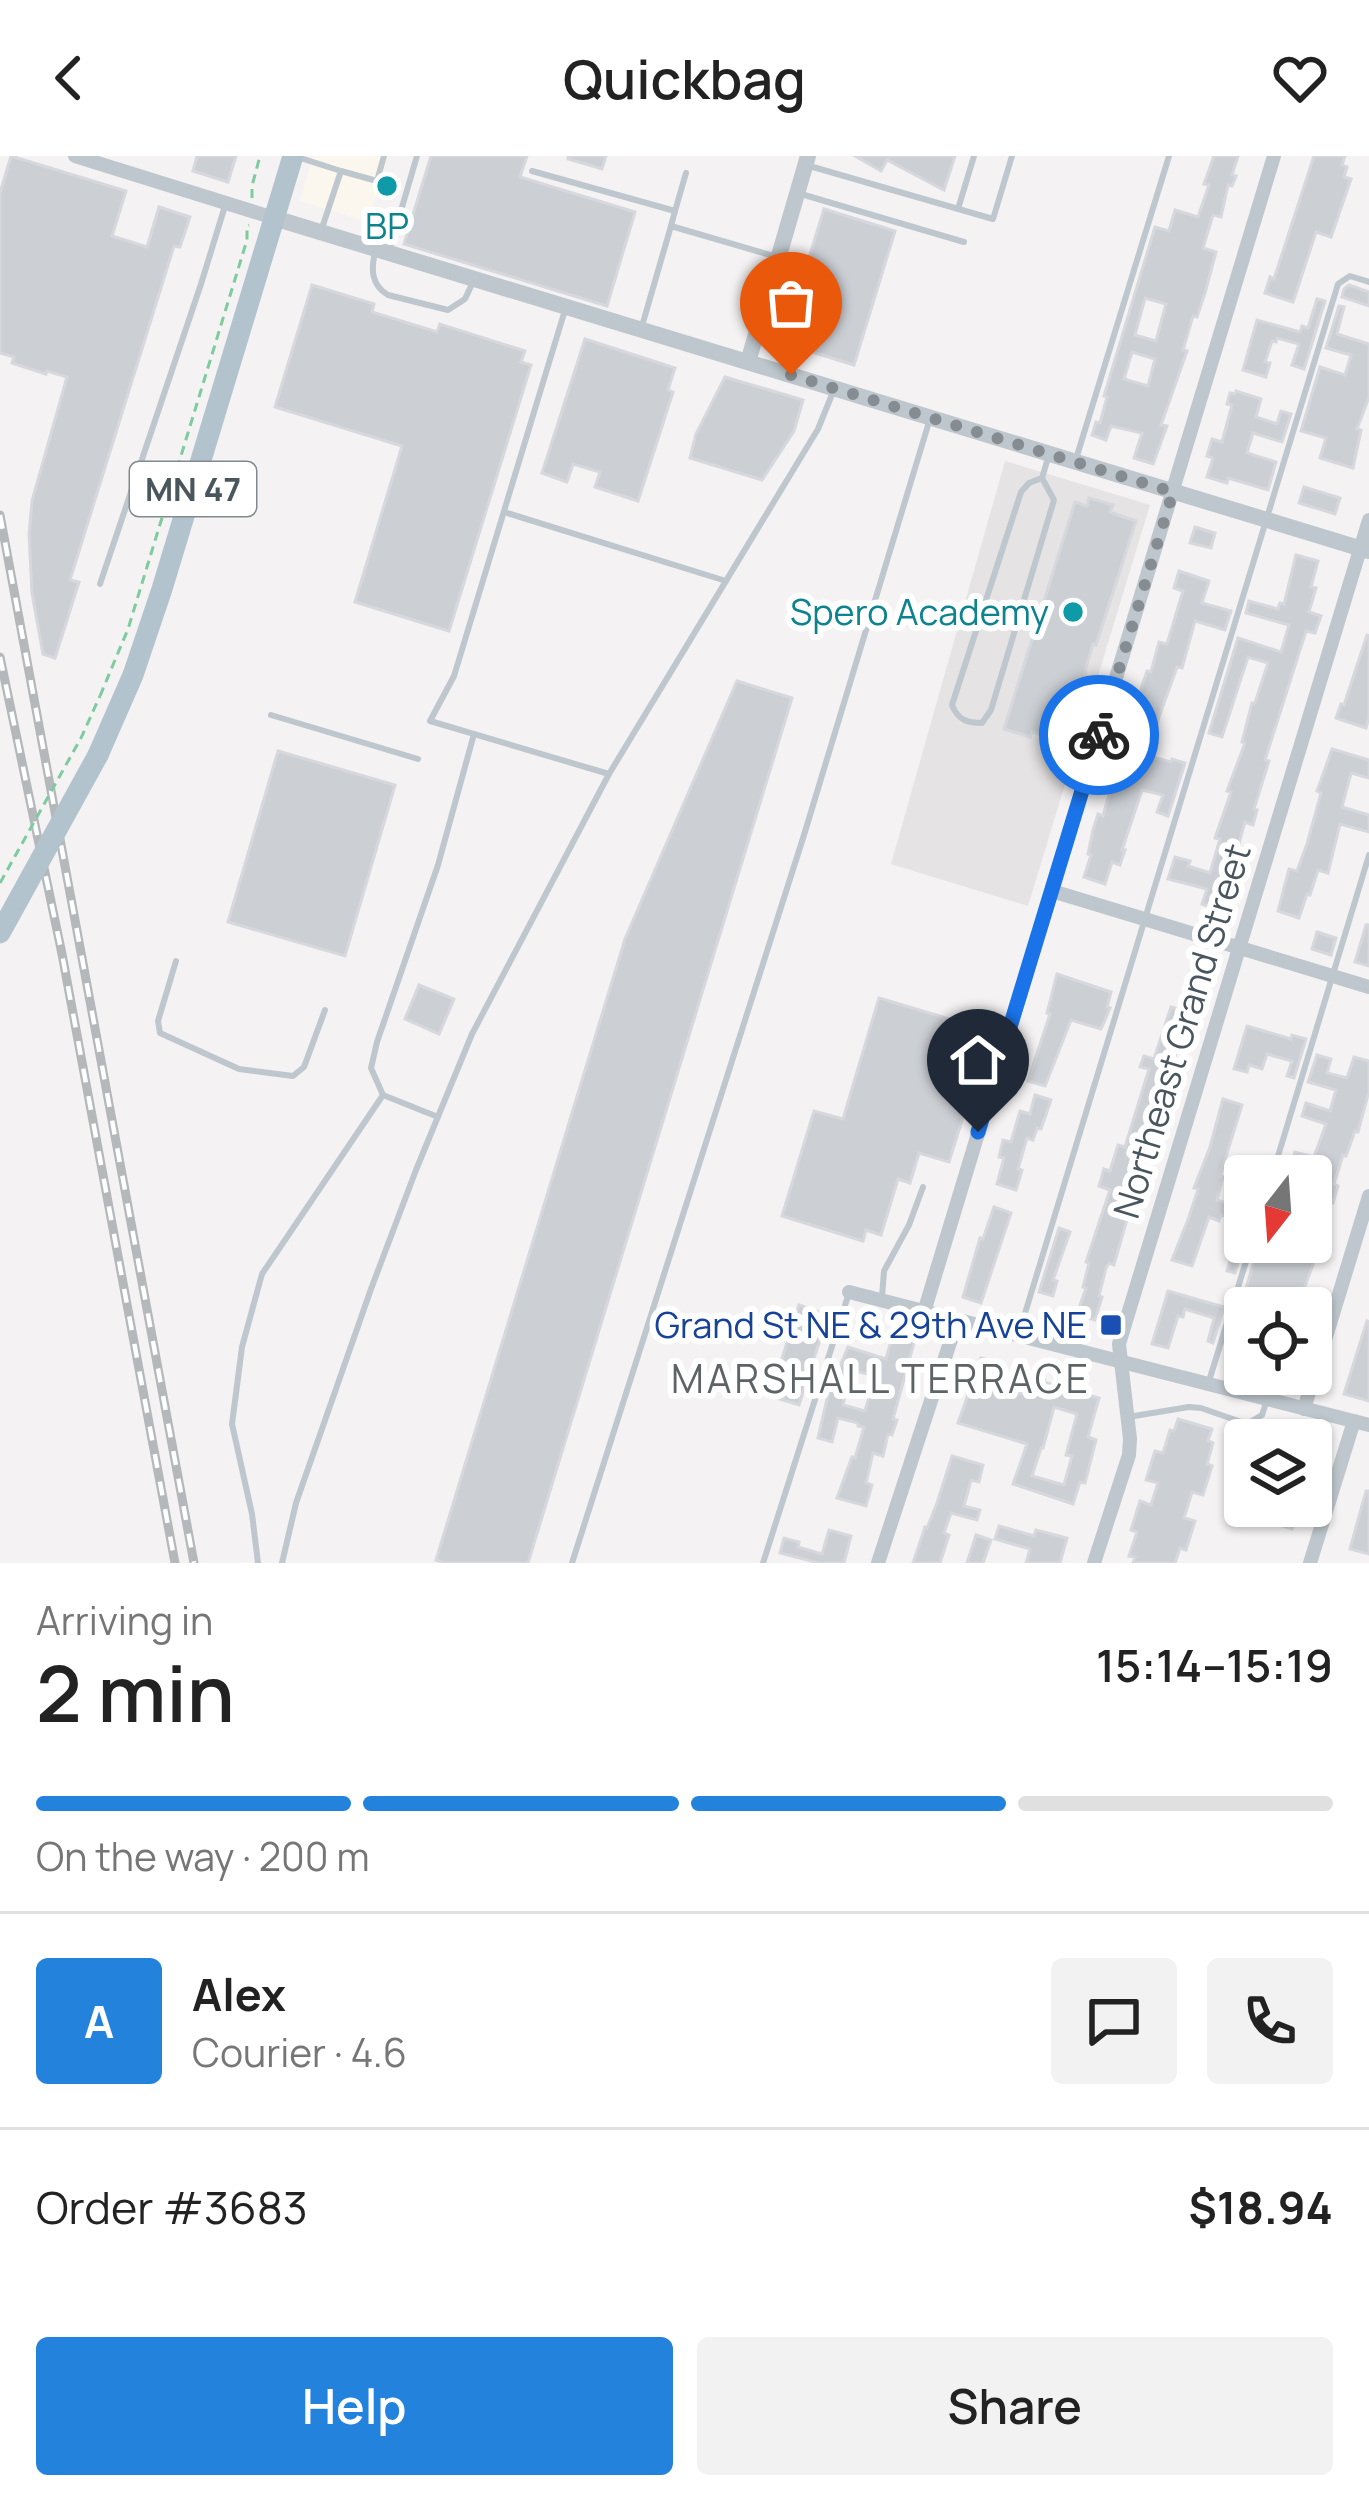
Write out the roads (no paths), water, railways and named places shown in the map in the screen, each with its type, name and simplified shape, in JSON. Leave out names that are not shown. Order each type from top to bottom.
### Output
[{"type":"main road","name":"MN 47","points":[[0,933],[98,755],[127,692],[294,156]]},
{"type":"street","points":[[75,156],[1364,551]]},
{"type":"street","points":[[924,1312],[1274,156]]},
{"type":"street","points":[[748,362],[807,160]]},
{"type":"street","name":"Northeast Grand Street","points":[[1094,1563],[1129,1455],[1118,1344],[1364,551],[1369,520]]},
{"type":"street","points":[[1052,891],[1369,987]]},
{"type":"street","points":[[1304,1409],[1369,1196]]},
{"type":"street","points":[[849,1292],[1362,1423],[1310,1563]]},
{"type":"street","points":[[878,1563],[957,1321]]},
{"type":"lane","points":[[294,156],[376,181],[384,156]]},
{"type":"lane","points":[[418,156],[372,272],[388,295],[448,310],[465,299],[474,278]]},
{"type":"lane","points":[[958,209],[974,156]]},
{"type":"lane","points":[[807,160],[993,219],[1012,156]]},
{"type":"lane","points":[[1075,463],[1169,156]]},
{"type":"lane","points":[[321,231],[341,171]]},
{"type":"lane","points":[[532,171],[675,211]]},
{"type":"lane","points":[[641,330],[686,173]]},
{"type":"lane","points":[[798,193],[964,242]]},
{"type":"lane","points":[[100,584],[226,202]]},
{"type":"lane","points":[[671,226],[779,257]]},
{"type":"lane","points":[[1018,1336],[1338,284],[1350,276],[1369,282]]},
{"type":"lane","points":[[566,307],[454,676],[430,721],[609,774]]},
{"type":"lane","points":[[282,1563],[296,1503],[371,1289],[472,1034],[609,774],[818,429],[834,388]]},
{"type":"lane","points":[[572,1563],[804,835],[930,419]]},
{"type":"lane","points":[[1042,478],[1021,492],[952,705],[956,715],[968,723],[982,723],[991,710],[1054,500],[1042,478],[1049,455]]},
{"type":"lane","points":[[504,512],[726,581]]},
{"type":"lane","points":[[271,715],[418,759]]},
{"type":"lane","points":[[438,1117],[383,1095],[371,1068],[438,865],[474,734]]},
{"type":"lane","points":[[1278,1155],[1369,855]]},
{"type":"lane","points":[[176,961],[158,1021],[160,1033],[238,1069],[293,1076],[304,1067],[325,1010]]},
{"type":"lane","points":[[258,1563],[232,1424],[242,1347],[262,1274],[383,1095]]},
{"type":"lane","points":[[881,1301],[884,1271],[923,1187]]},
{"type":"lane","points":[[1208,1385],[1246,1263]]},
{"type":"lane","points":[[764,1563],[849,1292]]},
{"type":"lane","points":[[1128,1417],[1189,1407],[1247,1424],[1262,1415],[1268,1400]]},
{"type":"railway","points":[[0,515],[194,1563]]},
{"type":"railway","points":[[0,657],[62,954],[175,1563]]},
{"type":"place","name":"BP","points":[[387,186]]},
{"type":"place","name":"Spero Academy","points":[[1073,612]]},
{"type":"place","name":"Grand St NE & 29th Ave NE","points":[[1111,1325]]},
{"type":"district","name":"MARSHALL TERRACE","points":[[881,1379]]}]
